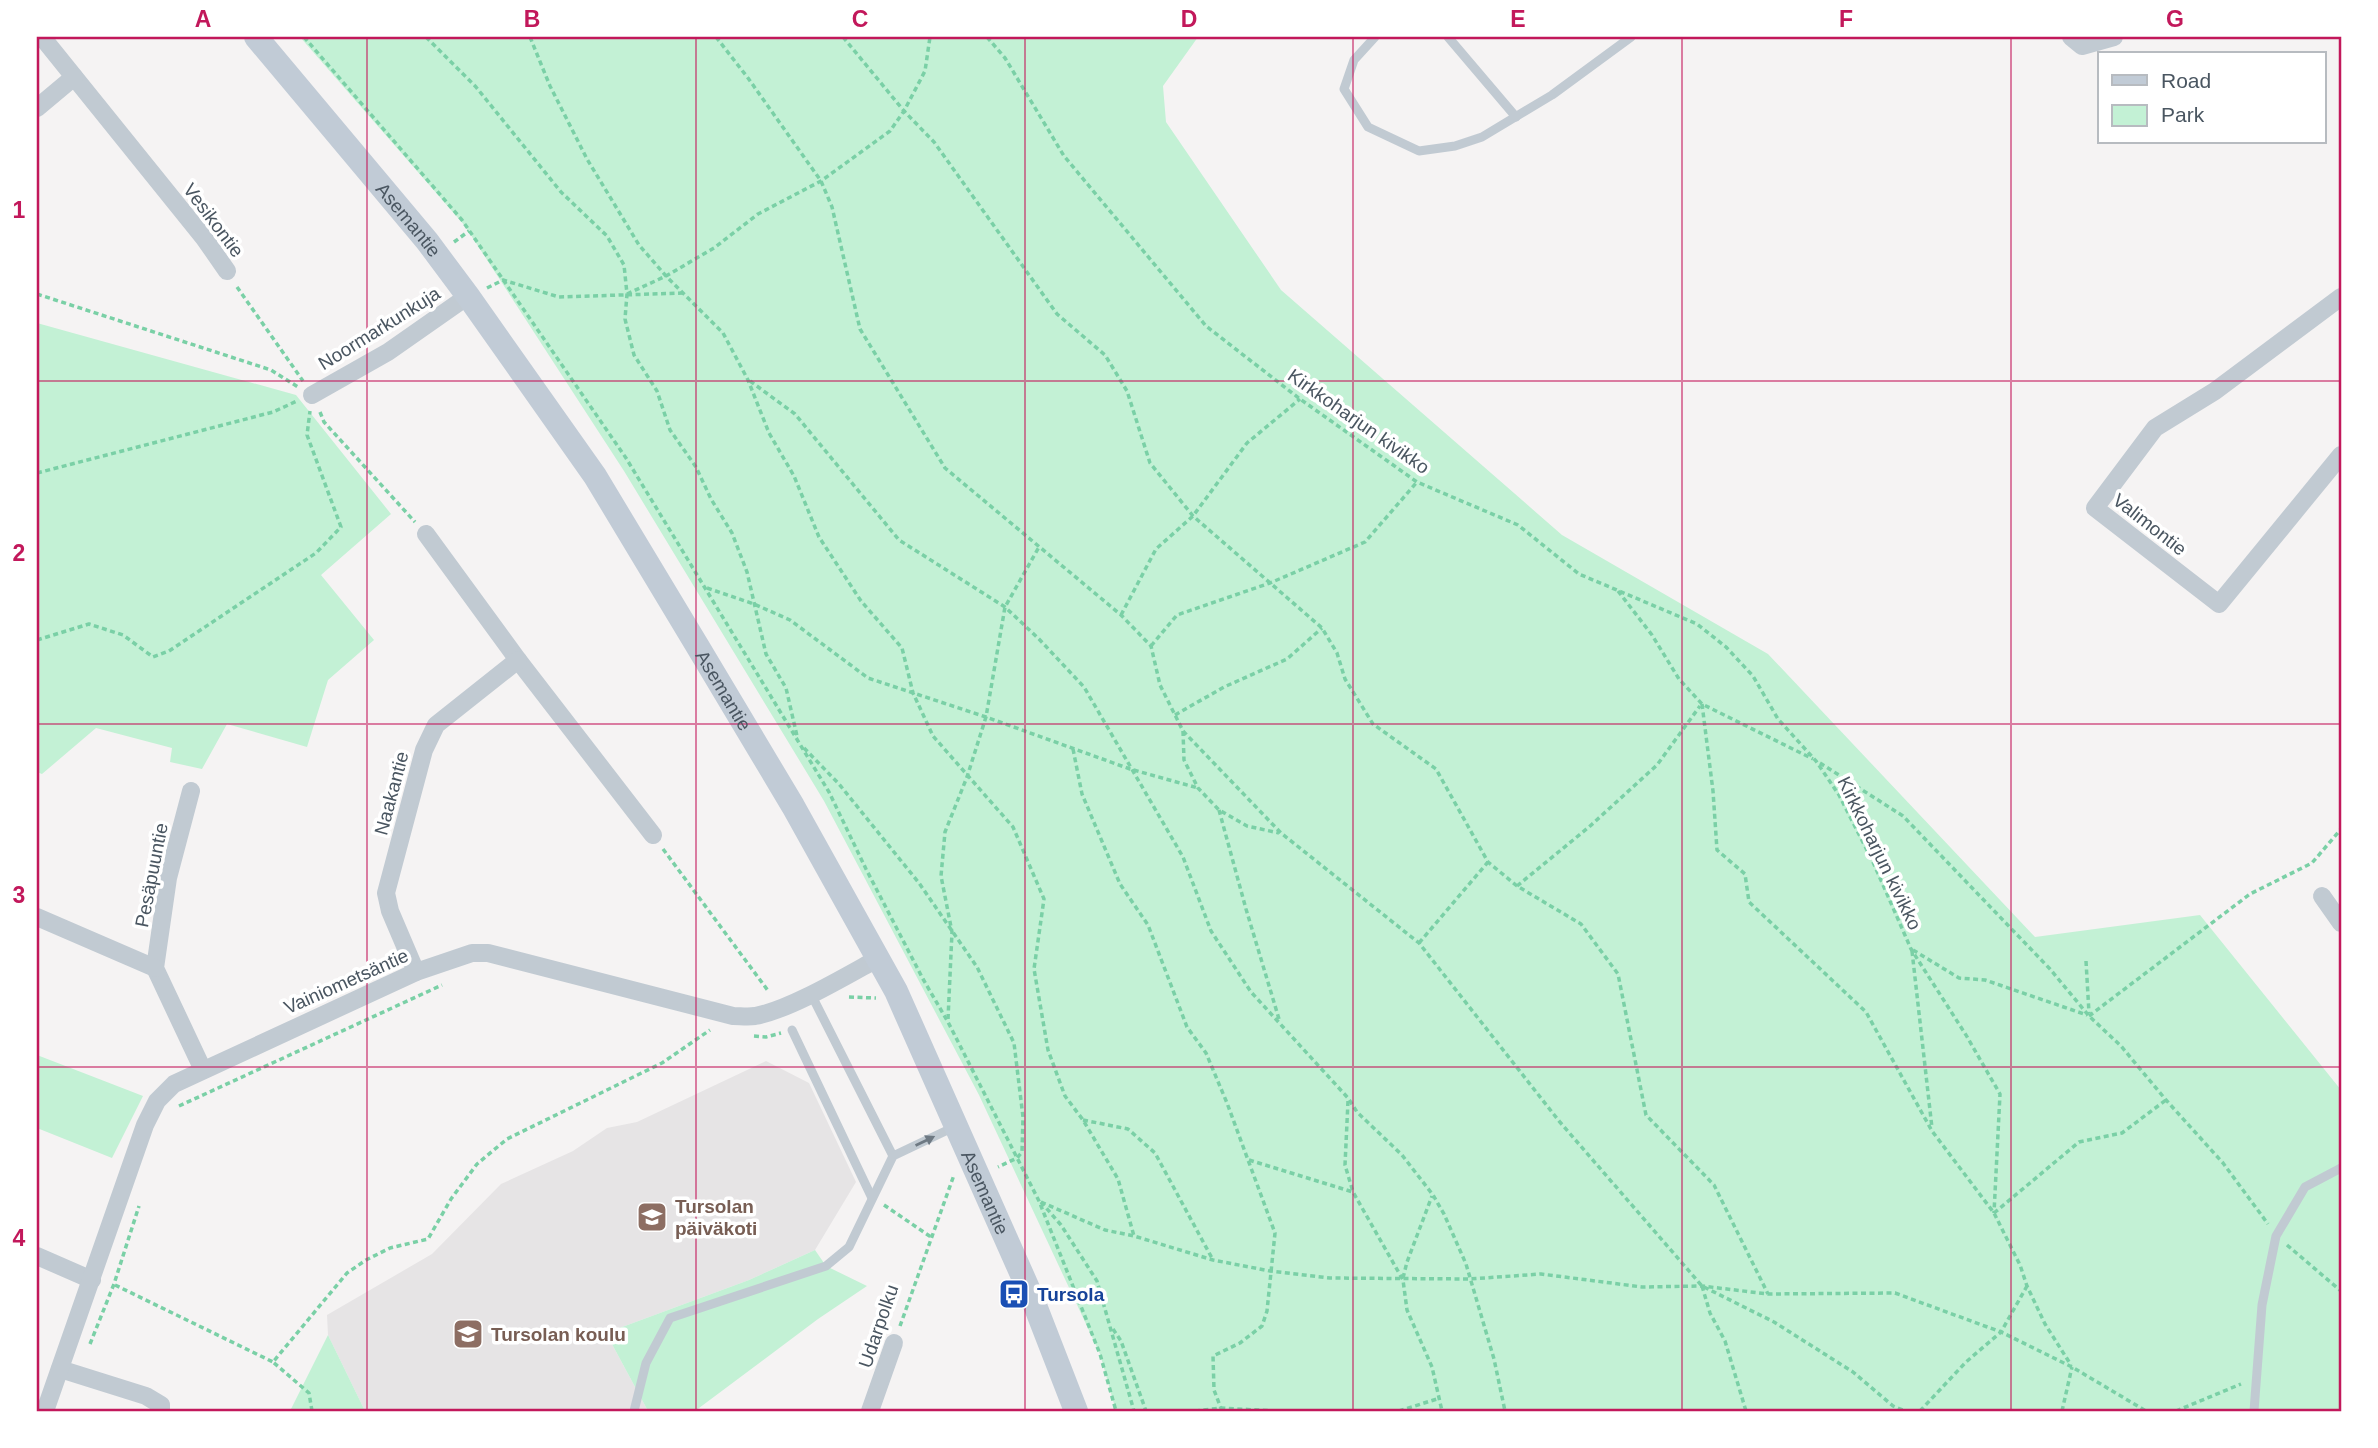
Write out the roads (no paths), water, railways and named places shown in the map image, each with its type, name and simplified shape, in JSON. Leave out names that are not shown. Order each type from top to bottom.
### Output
[{"type":"main road","name":"Asemantie","points":[[256,37],[419,231],[595,476],[793,806],[896,991],[1031,1295],[1076,1411]]},
{"type":"street","name":"Vesikontie","points":[[42,37],[227,271]]},
{"type":"street","points":[[2071,37],[2082,46],[2113,37]]},
{"type":"street","points":[[37,108],[74,77]]},
{"type":"street","name":"Noormarkunkuja","points":[[312,395],[388,352],[468,296]]},
{"type":"street","name":"Valimontie","points":[[2341,297],[2215,391],[2155,428],[2095,508],[2220,604],[2341,455]]},
{"type":"street","points":[[426,534],[518,660],[653,835]]},
{"type":"street","name":"Naakantie","points":[[416,972],[390,911],[386,893],[424,750],[436,725],[518,660]]},
{"type":"street","name":"Pesäpuuntie","points":[[155,968],[167,878],[191,791]]},
{"type":"street","points":[[2322,896],[2341,923]]},
{"type":"street","points":[[37,917],[155,968],[203,1070]]},
{"type":"street","name":"Vainiometsäntie","points":[[46,1411],[145,1125],[157,1101],[174,1084],[416,972],[465,955],[488,953],[733,1016],[756,1016],[780,1007],[877,959]]},
{"type":"street","points":[[37,1256],[92,1280]]},
{"type":"street","name":"Udarpolku","points":[[870,1411],[894,1343]]},
{"type":"street","points":[[60,1369],[146,1396],[161,1405],[161,1411]]},
{"type":"lane","points":[[1375,37],[1354,60],[1344,89],[1368,127],[1419,151],[1455,146],[1482,137],[1552,95],[1631,37]]},
{"type":"lane","points":[[1448,37],[1516,117]]},
{"type":"lane","points":[[811,994],[892,1156]]},
{"type":"lane","points":[[792,1030],[872,1198]]},
{"type":"lane","points":[[634,1411],[646,1363],[670,1318],[826,1266],[849,1247],[892,1156],[957,1125]]},
{"type":"lane","points":[[2254,1411],[2262,1305],[2276,1236],[2305,1187],[2341,1168]]},
{"type":"place","name":"Tursolan päiväkoti","points":[[652,1217]]},
{"type":"place","name":"Tursola","points":[[1014,1294]]},
{"type":"place","name":"Tursolan koulu","points":[[468,1334]]}]
